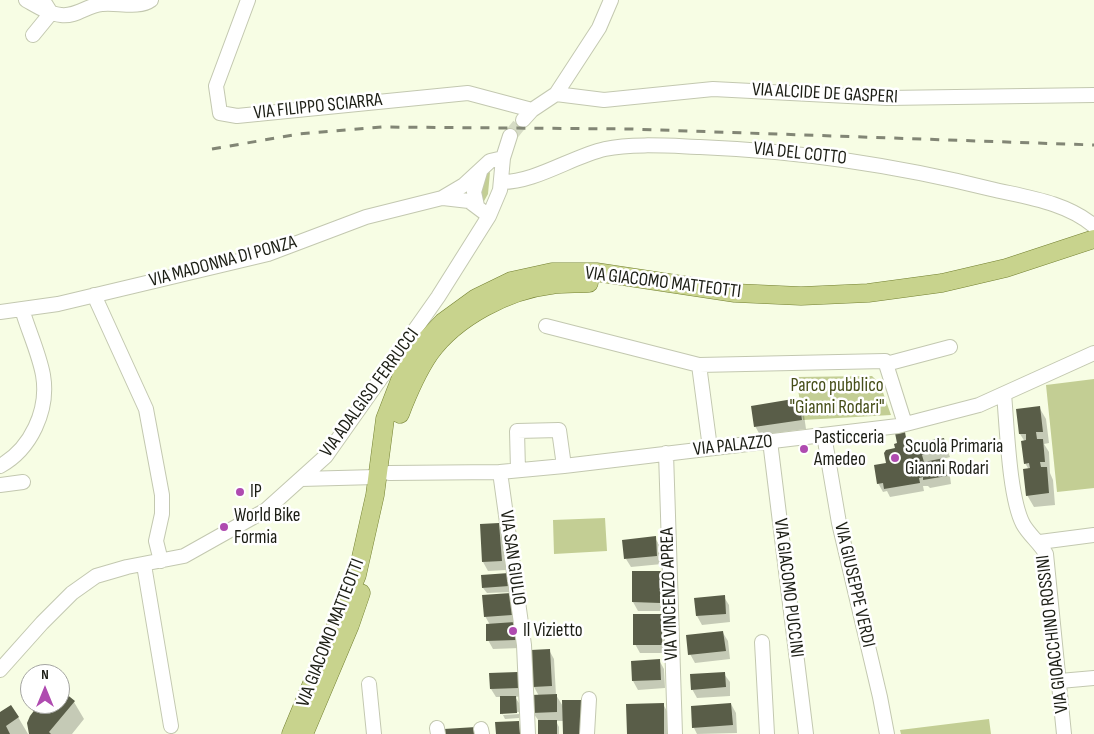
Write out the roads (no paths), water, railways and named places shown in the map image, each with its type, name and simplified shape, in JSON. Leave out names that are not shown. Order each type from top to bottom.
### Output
[{"type":"main road","name":"VIA GIACOMO MATTEOTTI","points":[[304,734],[350,625],[379,538],[385,419],[402,374],[421,346],[443,322],[476,298],[511,281],[552,272],[596,272],[735,294],[801,296],[868,293],[942,283],[1086,248]]},
{"type":"main road","name":"VIA GIACOMO MATTEOTTI","points":[[290,734],[357,575],[375,495],[383,475],[396,424],[412,382],[431,352],[452,329],[480,310],[514,294],[550,285],[590,283],[736,304],[801,306],[872,304],[942,295],[1009,279],[1086,248]]},
{"type":"street","points":[[26,0],[50,13],[74,15],[95,5],[142,4],[151,0]]},
{"type":"street","points":[[43,0],[50,13]]},
{"type":"street","name":"VIA FILIPPO SCIARRA","points":[[248,0],[216,86],[220,113],[237,116],[468,93],[528,115],[556,94]]},
{"type":"street","points":[[556,94],[599,28],[611,0]]},
{"type":"street","points":[[33,36],[50,13]]},
{"type":"street","name":"VIA ALCIDE DE GASPERI","points":[[556,94],[604,100],[713,89],[887,98],[1094,95]]},
{"type":"street","name":"VIA ADALGISO FERRUCCI","points":[[0,670],[72,593],[96,576],[184,556],[266,510],[326,456],[438,297],[489,216],[498,197],[503,158],[510,136]]},
{"type":"street","name":"VIA DEL COTTO","points":[[501,182],[510,182],[606,148],[665,145],[753,149],[863,161],[936,175],[1053,204],[1094,226]]},
{"type":"street","name":"VIA MADONNA DI PONZA","points":[[442,198],[464,185],[490,161],[503,158]]},
{"type":"street","points":[[477,206],[475,185],[480,172]]},
{"type":"street","name":"VIA MADONNA DI PONZA","points":[[0,312],[58,304],[268,254],[366,218],[442,198],[457,198],[477,206],[489,216]]},
{"type":"street","points":[[94,295],[146,409],[162,495],[162,514],[156,541],[161,562]]},
{"type":"street","points":[[0,466],[15,458],[31,436],[39,416],[44,392],[42,374],[22,309]]},
{"type":"street","points":[[546,326],[699,365],[885,361],[905,424]]},
{"type":"street","points":[[886,364],[950,347]]},
{"type":"street","name":"VIA PALAZZO","points":[[301,478],[500,472],[770,442],[905,424],[979,405],[1094,354]]},
{"type":"street","points":[[699,365],[710,448]]},
{"type":"street","name":"VIA GIOACCHINO ROSSINI","points":[[1004,394],[1016,503],[1024,525],[1040,542],[1046,554],[1064,734]]},
{"type":"street","points":[[518,470],[517,431],[559,430],[564,466]]},
{"type":"street","name":"VIA GIUSEPPE VERDI","points":[[824,435],[838,523],[880,697],[887,734]]},
{"type":"street","name":"VIA GIACOMO PUCCINI","points":[[770,442],[806,734]]},
{"type":"street","name":"VIA VINCENZO APREA","points":[[666,453],[675,734]]},
{"type":"street","name":"VIA SAN GIULIO","points":[[500,472],[524,645],[528,734]]},
{"type":"street","points":[[0,485],[24,482]]},
{"type":"street","points":[[1040,542],[1094,536]]},
{"type":"street","points":[[144,565],[170,726]]},
{"type":"street","points":[[762,642],[767,734]]},
{"type":"street","points":[[1060,681],[1094,678]]},
{"type":"street","points":[[369,684],[374,734]]},
{"type":"street","points":[[587,734],[590,700]]},
{"type":"tunnel","points":[[510,136],[523,120]]},
{"type":"railway","points":[[212,149],[299,134],[382,127],[631,129],[1094,145]]},
{"type":"place","name":"Pasticceria Amedeo","points":[[804,449]]},
{"type":"place","name":"Scuola Primaria Gianni Rodari","points":[[895,458]]},
{"type":"place","name":"IP","points":[[240,492]]},
{"type":"place","name":"World Bike Formia","points":[[224,527]]},
{"type":"place","name":"Il Vizietto","points":[[513,631]]},
{"type":"park label","name":"Parco pubblico \"Gianni Rodari\"","points":[[837,397]]}]
